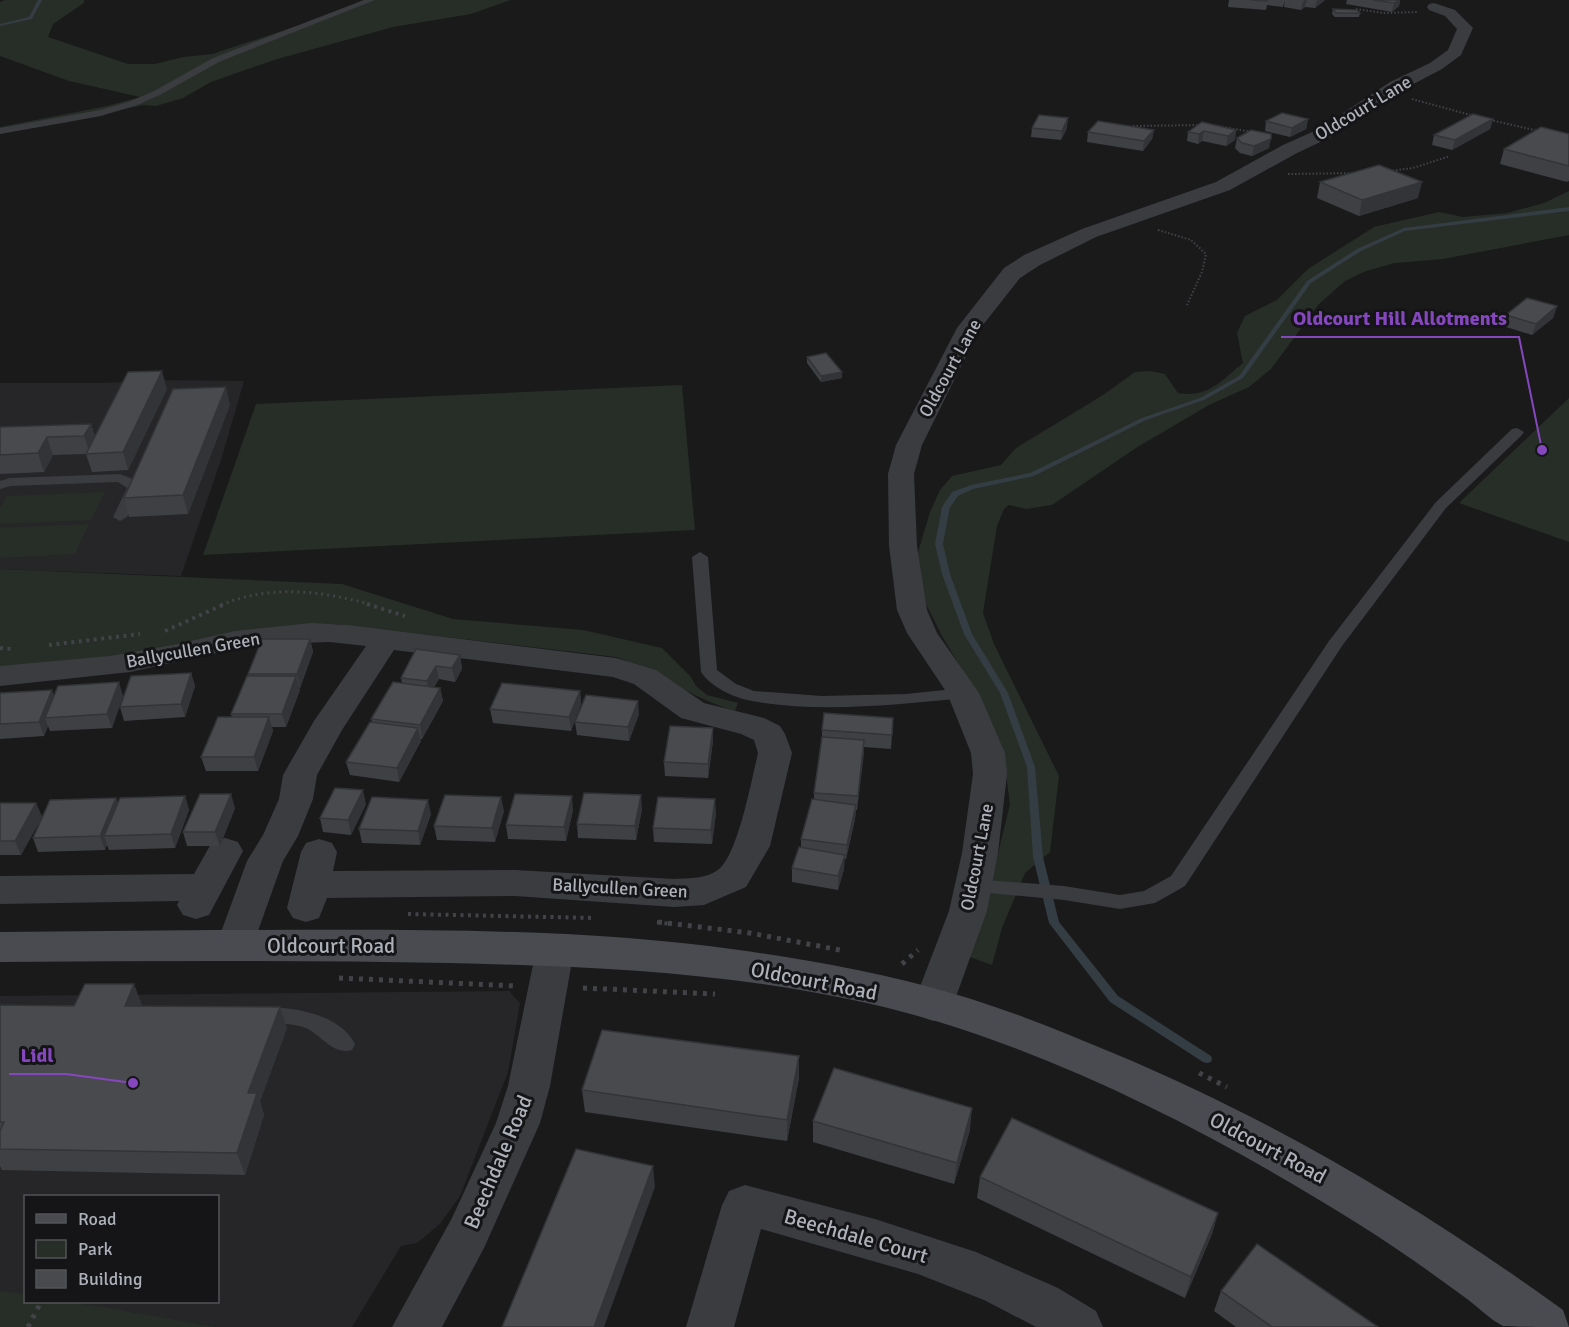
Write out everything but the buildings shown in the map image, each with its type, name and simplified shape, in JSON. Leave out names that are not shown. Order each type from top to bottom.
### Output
[{"type":"street","name":"Oldcourt Lane","points":[[933,1005],[958,940],[973,886],[989,796],[990,774],[988,753],[963,693],[922,633],[912,610],[903,546],[901,474],[909,445],[968,328],[1012,273],[1066,242],[1223,186],[1324,133],[1384,94],[1436,66],[1455,52],[1465,28],[1459,20],[1441,9]]},
{"type":"street","name":"Ballycullen Green","points":[[0,675],[53,673],[173,655],[235,640],[286,634],[344,632],[386,640],[616,668],[645,677],[693,711],[752,726],[768,734],[775,753],[755,837],[734,878],[704,891],[674,893],[515,883],[312,882]]},
{"type":"street","points":[[235,946],[265,861],[280,836],[296,800],[300,775],[326,729],[386,640]]},
{"type":"street","points":[[0,890],[200,898],[225,851]]},
{"type":"street","name":"Oldcourt Road","points":[[0,947],[235,946],[555,950],[714,962],[814,978],[933,1005],[999,1026],[1105,1068],[1180,1101],[1244,1133],[1330,1181],[1426,1241],[1545,1327]]},
{"type":"street","name":"Beechdale Road","points":[[416,1327],[464,1242],[518,1123],[530,1086],[555,950]]},
{"type":"street","name":"Beechdale Court","points":[[710,1327],[745,1205],[952,1263],[1040,1302],[1079,1327]]},
{"type":"lane","points":[[0,131],[101,113],[134,103],[157,93],[216,60],[371,0]]},
{"type":"lane","points":[[973,886],[1064,893],[1120,902],[1148,898],[1178,881],[1335,644],[1441,505],[1517,432]]},
{"type":"lane","points":[[0,485],[10,482],[120,478],[133,484],[134,488],[120,517]]},
{"type":"lane","points":[[700,557],[709,672],[740,693],[752,696],[822,701],[906,699],[963,693]]},
{"type":"lane","points":[[236,1015],[303,1017],[321,1026],[344,1044]]},
{"type":"path","points":[[1356,9],[1384,13],[1441,9]]},
{"type":"path","points":[[1384,94],[1546,132]]},
{"type":"path","points":[[1133,126],[1200,124],[1228,127],[1257,133],[1295,147]]},
{"type":"path","points":[[1382,171],[1413,168],[1450,156]]},
{"type":"path","points":[[1258,168],[1309,175],[1360,172]]},
{"type":"path","points":[[1124,221],[1179,235],[1199,244],[1206,254],[1202,272],[1187,305]]},
{"type":"path","points":[[904,964],[926,943]]},
{"type":"path","points":[[330,978],[424,980],[518,986]]},
{"type":"path","points":[[583,988],[723,995]]},
{"type":"path","points":[[28,1327],[40,1303]]},
{"type":"shaded area","points":[[158,380],[244,381],[221,460],[181,576],[0,569],[0,383],[104,383]]},
{"type":"shaded area","points":[[509,991],[520,1003],[508,1072],[460,1196],[440,1224],[417,1243],[401,1246],[352,1327],[218,1327],[67,1303],[219,1303],[219,1195],[24,1195],[24,1296],[0,1292],[0,996]]},
{"type":"green space","points":[[5,0],[84,0],[84,3],[53,24],[48,37],[128,64],[155,64],[183,57],[212,54],[315,20],[364,0],[511,0],[471,14],[393,27],[274,60],[211,82],[183,98],[156,106],[143,105],[69,122],[0,133],[0,127],[107,106],[140,97],[69,81],[0,56],[0,2]]},
{"type":"green space","points":[[1569,191],[1569,235],[1443,259],[1395,263],[1366,271],[1345,281],[1319,304],[1271,369],[1249,387],[1209,405],[1136,448],[1052,505],[1026,509],[1009,505],[1004,509],[997,526],[983,613],[994,644],[1059,776],[1050,852],[1025,873],[1002,928],[992,965],[970,957],[1010,804],[1002,746],[923,598],[916,559],[930,512],[940,490],[952,476],[1001,465],[1016,448],[1103,395],[1135,372],[1150,371],[1165,374],[1178,393],[1198,393],[1214,387],[1243,363],[1237,333],[1245,316],[1277,300],[1308,269],[1374,227],[1439,212],[1463,217],[1507,213],[1544,203]]},
{"type":"green space","points":[[682,385],[695,530],[203,555],[256,404]]},
{"type":"green space","points":[[1569,398],[1569,542],[1459,503]]},
{"type":"green space","points":[[105,492],[91,520],[0,524],[0,508],[7,496]]},
{"type":"green space","points":[[89,524],[75,554],[0,558],[0,528]]},
{"type":"green space","points":[[0,569],[342,584],[453,619],[583,630],[662,648],[707,695],[738,703],[735,711],[720,706],[616,657],[337,624],[271,629],[62,663],[0,669]]},
{"type":"green space","points":[[0,1291],[24,1294],[24,1303],[77,1303],[218,1327],[0,1327]]},
{"type":"waterway","points":[[0,25],[31,18],[40,0]]},
{"type":"waterway","points":[[1207,1059],[1114,999],[1054,923],[1038,857],[1031,767],[1004,693],[968,634],[946,574],[939,544],[946,507],[955,494],[971,487],[1032,475],[1144,419],[1202,399],[1241,377],[1309,282],[1359,250],[1404,230],[1569,209]]},
{"type":"place","name":"Oldcourt Hill Allotments","points":[[1542,450]]},
{"type":"place","name":"Lidl","points":[[133,1083]]}]
